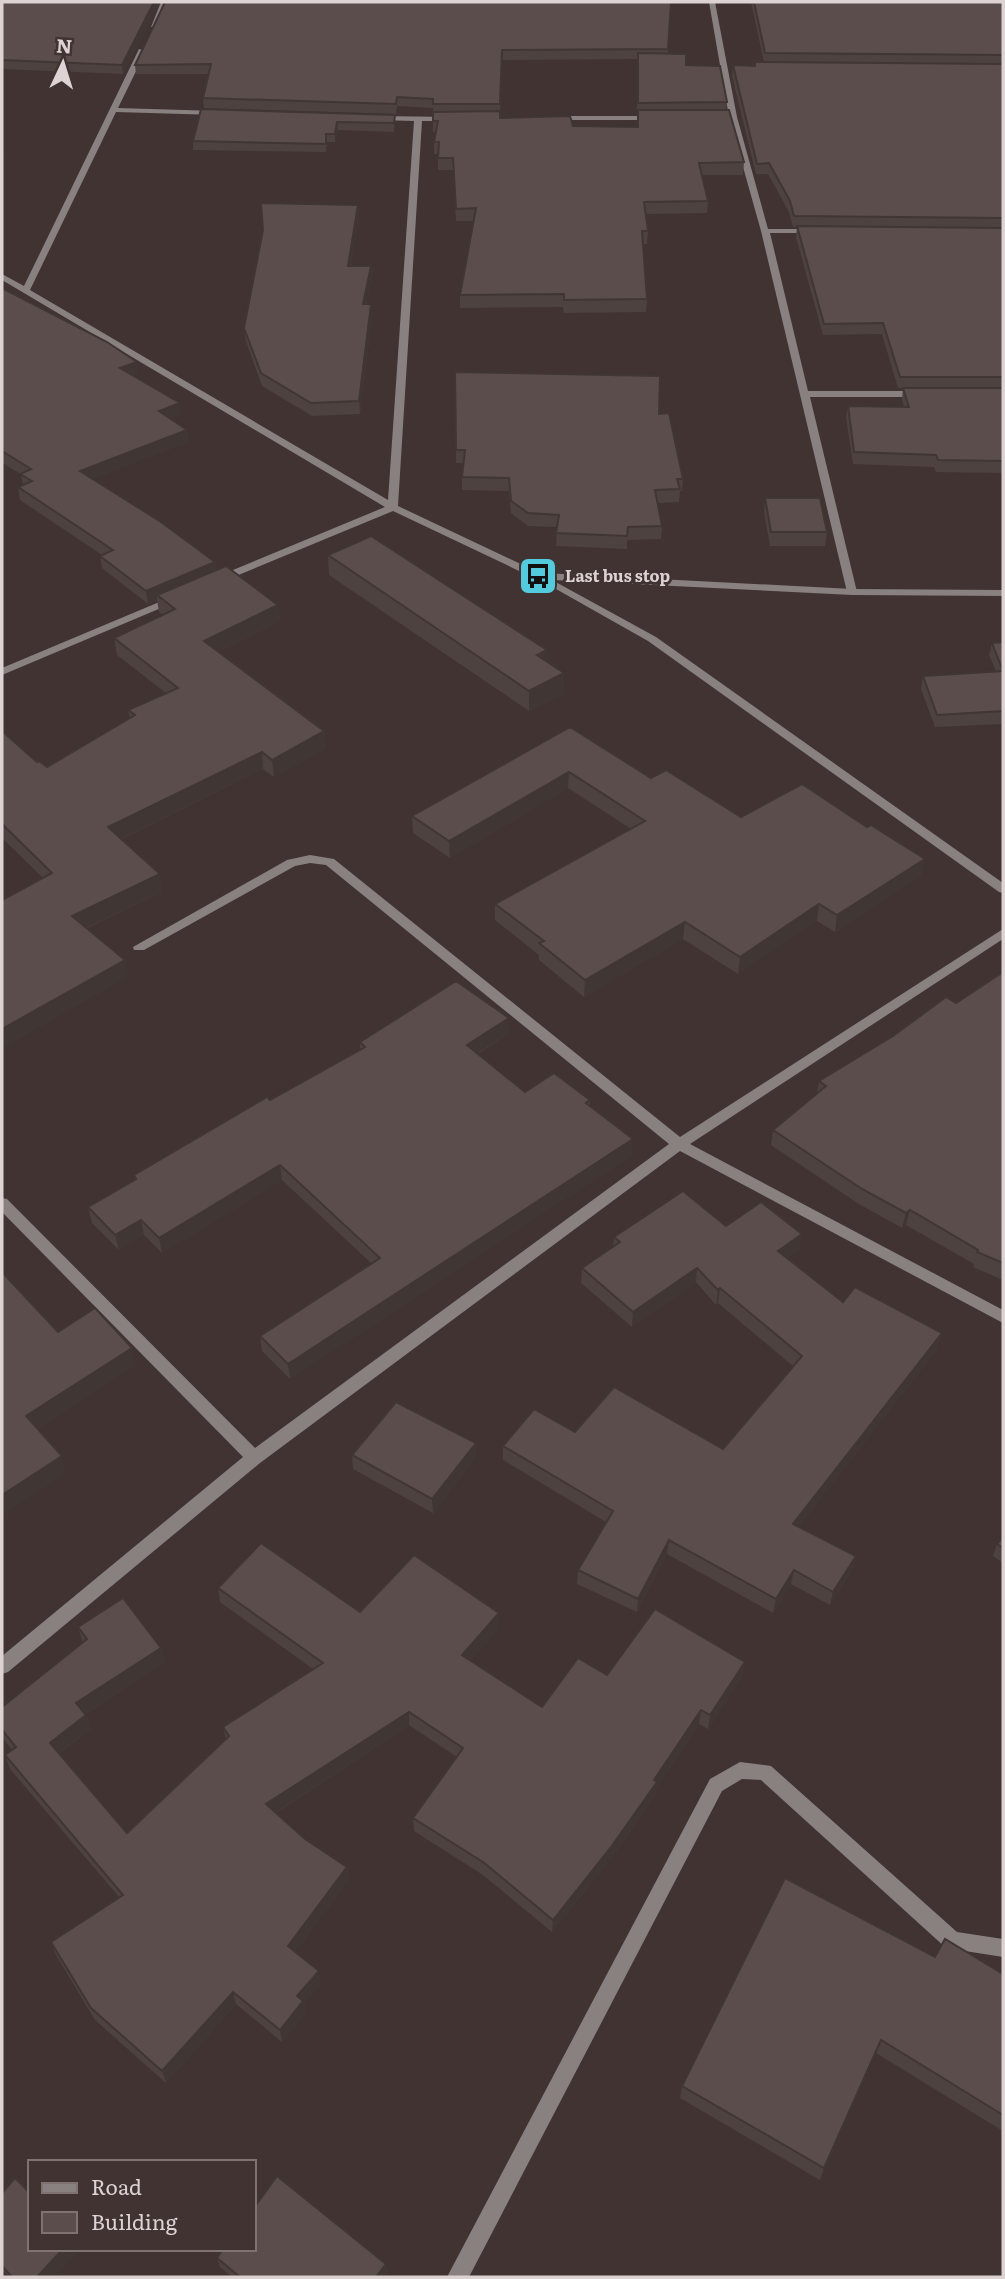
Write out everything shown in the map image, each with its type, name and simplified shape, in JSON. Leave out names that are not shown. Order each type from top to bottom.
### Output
[{"type":"street","points":[[26,290],[164,2]]},
{"type":"street","points":[[712,2],[733,117],[765,231],[852,592]]},
{"type":"street","points":[[723,66],[736,67]]},
{"type":"street","points":[[114,110],[225,113]]},
{"type":"street","points":[[363,117],[459,119]]},
{"type":"street","points":[[719,117],[733,117]]},
{"type":"street","points":[[541,118],[664,118]]},
{"type":"street","points":[[393,507],[418,119]]},
{"type":"street","points":[[765,231],[821,232]]},
{"type":"street","points":[[2,277],[393,507],[538,576],[652,639],[1003,889]]},
{"type":"street","points":[[803,394],[936,394]]},
{"type":"street","points":[[214,582],[393,507]]},
{"type":"street","points":[[538,576],[852,592],[1003,593]]},
{"type":"street","points":[[2,672],[188,593]]},
{"type":"street","points":[[139,947],[291,863],[310,859],[330,862],[679,1144],[1003,1317]]},
{"type":"street","points":[[2,1666],[254,1458],[679,1144],[1003,933]]},
{"type":"street","points":[[2,1203],[254,1458]]},
{"type":"street","points":[[458,2277],[716,1785],[740,1770],[765,1772],[953,1941],[1003,1948]]},
{"type":"building","points":[[2,2],[154,2],[122,65],[2,60]]},
{"type":"building","points":[[165,2],[671,2],[668,49],[502,50],[500,104],[433,104],[433,99],[397,97],[396,104],[203,98],[211,64],[135,65]]},
{"type":"building","points":[[754,2],[1003,2],[1003,55],[765,53]]},
{"type":"building","points":[[638,53],[686,54],[686,65],[720,66],[727,102],[638,103]]},
{"type":"building","points":[[755,62],[1003,64],[1003,218],[794,216],[790,201],[769,163],[757,164],[733,65],[755,66]]},
{"type":"building","points":[[201,109],[395,115],[394,123],[337,122],[335,134],[326,134],[326,144],[193,141]]},
{"type":"building","points":[[638,110],[729,110],[744,162],[699,163],[708,201],[644,202],[648,231],[642,231],[647,299],[564,300],[564,294],[460,295],[476,208],[456,209],[453,158],[438,158],[439,142],[434,142],[438,121],[433,121],[433,112],[500,111],[500,118],[570,116],[573,126],[638,127]]},
{"type":"building","points":[[261,203],[358,205],[348,266],[371,266],[363,304],[371,304],[359,401],[311,403],[261,373],[244,328],[263,230]]},
{"type":"building","points":[[797,226],[1003,228],[1003,377],[900,377],[883,323],[824,324]]},
{"type":"building","points":[[2,288],[107,342],[137,362],[120,368],[180,403],[159,411],[187,430],[80,471],[161,522],[215,562],[146,591],[100,556],[113,550],[18,487],[32,481],[20,474],[31,469],[2,451]]},
{"type":"building","points":[[455,372],[660,376],[659,414],[669,413],[683,479],[677,479],[680,489],[655,490],[662,526],[628,527],[627,536],[556,533],[559,515],[528,513],[511,501],[509,478],[462,477],[465,450],[456,450]]},
{"type":"building","points":[[903,388],[1003,388],[1003,461],[938,460],[936,455],[854,452],[848,406],[909,407]]},
{"type":"building","points":[[765,498],[820,498],[827,532],[771,532]]},
{"type":"building","points":[[371,536],[547,650],[537,655],[564,673],[529,691],[328,555]]},
{"type":"building","points":[[226,566],[278,605],[204,641],[324,731],[272,760],[262,752],[108,827],[160,874],[72,916],[125,960],[2,1029],[2,900],[52,873],[2,824],[2,731],[37,762],[47,767],[135,715],[128,710],[178,688],[114,638],[175,609],[157,595]]},
{"type":"building","points":[[1003,642],[1003,671],[992,643]]},
{"type":"building","points":[[1003,671],[1003,711],[937,715],[923,676]]},
{"type":"building","points":[[570,727],[651,778],[666,770],[741,817],[802,784],[867,827],[871,825],[925,859],[837,915],[819,904],[740,957],[685,922],[585,980],[539,943],[544,941],[495,904],[645,821],[569,772],[449,841],[412,816]]},
{"type":"building","points":[[1003,972],[1003,1263],[977,1252],[978,1250],[910,1210],[906,1213],[862,1189],[773,1130],[826,1086],[819,1081],[893,1036],[946,997],[956,1003]]},
{"type":"building","points":[[456,981],[509,1018],[467,1045],[525,1092],[554,1073],[590,1100],[586,1103],[633,1139],[288,1364],[260,1336],[380,1258],[280,1165],[159,1238],[141,1220],[115,1235],[88,1207],[136,1179],[134,1175],[267,1097],[270,1100],[365,1047],[360,1042]]},
{"type":"building","points":[[683,1191],[726,1226],[761,1202],[802,1234],[778,1251],[843,1302],[855,1287],[942,1333],[793,1524],[856,1556],[833,1592],[794,1570],[776,1599],[669,1540],[638,1599],[578,1570],[613,1511],[503,1446],[534,1409],[575,1432],[614,1387],[723,1449],[802,1356],[720,1288],[718,1290],[697,1268],[633,1312],[582,1268],[620,1242],[614,1237]]},
{"type":"building","points":[[2,1272],[58,1332],[95,1308],[132,1348],[26,1416],[62,1456],[2,1495]]},
{"type":"building","points":[[396,1402],[476,1443],[432,1499],[352,1455]]},
{"type":"building","points":[[1003,1537],[1003,1548],[997,1544]]},
{"type":"building","points":[[261,1543],[360,1612],[414,1555],[499,1613],[462,1655],[542,1707],[578,1658],[607,1675],[655,1609],[745,1662],[710,1715],[701,1710],[654,1780],[657,1782],[611,1847],[553,1920],[483,1862],[413,1818],[463,1748],[409,1712],[266,1804],[305,1839],[347,1867],[288,1946],[319,1971],[297,1996],[303,2001],[280,2030],[233,1992],[162,2071],[91,2008],[51,1942],[123,1895],[5,1755],[16,1747],[2,1730],[2,1707],[87,1639],[78,1627],[123,1598],[161,1648],[76,1703],[86,1715],[50,1743],[127,1833],[229,1736],[223,1727],[323,1663],[218,1588]]},
{"type":"building","points":[[785,1878],[935,1957],[945,1939],[1003,1974],[1003,2115],[881,2040],[824,2168],[682,2086]]},
{"type":"building","points":[[277,2176],[386,2264],[376,2277],[240,2277],[217,2258],[222,2251],[256,2251],[256,2205]]},
{"type":"building","points":[[15,2178],[28,2191],[28,2251],[61,2251],[37,2277],[12,2277],[2,2266],[2,2193]]},
{"type":"place","name":"Last bus stop","points":[[538,576]]}]
